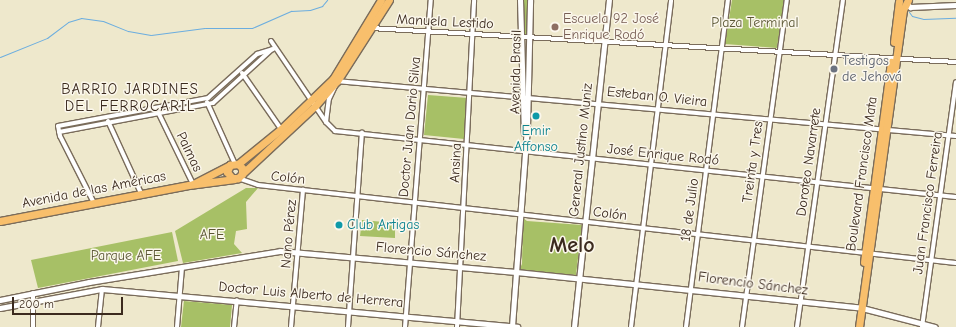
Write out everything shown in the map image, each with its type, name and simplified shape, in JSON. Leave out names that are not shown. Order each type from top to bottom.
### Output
[{"type":"main road","name":"Avenida de las Américas","points":[[368,28],[381,0]]},
{"type":"main road","name":"Avenida de las Américas","points":[[0,221],[141,193],[239,177],[313,104],[335,80],[368,28],[389,0]]},
{"type":"main road","name":"Boulevard Francisco Mata","points":[[859,327],[875,188],[903,1]]},
{"type":"main road","name":"Avenida de las Américas","points":[[193,184],[234,164],[313,104]]},
{"type":"main road","points":[[234,164],[242,168],[239,177],[228,174],[234,164]]},
{"type":"main road","name":"Boulevard Francisco Mata","points":[[854,327],[860,308]]},
{"type":"street","name":"Doctor Juan Dario Silva","points":[[405,327],[426,90],[431,0]]},
{"type":"street","name":"Ansina","points":[[457,327],[471,95],[474,0]]},
{"type":"street","name":"Avenida Brasil","points":[[520,0],[525,97]]},
{"type":"street","name":"Avenida Brasil","points":[[512,327],[525,150],[525,97],[530,0]]},
{"type":"street","name":"General Justino Muniz","points":[[574,327],[609,0]]},
{"type":"street","points":[[631,327],[671,0]]},
{"type":"street","name":"18 de Julio","points":[[686,327],[728,0]]},
{"type":"street","name":"Treinta y Tres","points":[[742,327],[787,0]]},
{"type":"street","name":"Doroteo Navarrete","points":[[797,327],[842,0]]},
{"type":"street","points":[[903,1],[910,7],[949,2],[956,5]]},
{"type":"street","name":"Manuela Lestido","points":[[368,28],[429,33],[665,45],[721,50],[956,62]]},
{"type":"street","name":"José Enrique Rodó","points":[[272,41],[274,48],[313,104],[326,122],[335,131],[956,197]]},
{"type":"street","points":[[94,203],[59,132],[58,126],[212,97],[239,69],[262,52],[274,48]]},
{"type":"street","points":[[59,132],[208,104],[217,100],[274,48]]},
{"type":"street","points":[[239,69],[281,129]]},
{"type":"street","points":[[326,122],[329,99],[335,80]]},
{"type":"street","name":"Esteban O. Vieira","points":[[335,80],[471,95],[598,102],[657,109],[884,128],[956,136]]},
{"type":"street","name":"Juan Francisco Ferreira","points":[[923,325],[956,82]]},
{"type":"street","points":[[206,99],[234,164]]},
{"type":"street","name":"Palmas","points":[[156,108],[193,184]]},
{"type":"street","points":[[106,117],[141,193]]},
{"type":"street","points":[[348,327],[359,196],[362,134]]},
{"type":"street","name":"Colón","points":[[239,177],[258,185],[956,263]]},
{"type":"street","name":"Nano Pérez","points":[[291,327],[303,190]]},
{"type":"street","name":"Florencio Sánchez","points":[[0,300],[89,282],[267,251],[298,252],[410,262],[746,295],[860,308],[935,327]]},
{"type":"street","points":[[177,327],[182,267]]},
{"type":"street","points":[[89,282],[91,290]]},
{"type":"street","points":[[0,308],[102,289],[98,327]]},
{"type":"street","name":"Doctor Luis Alberto de Herrera","points":[[102,289],[406,315],[518,327]]},
{"type":"street","points":[[33,294],[35,301],[33,327]]},
{"type":"street","points":[[234,327],[237,300]]},
{"type":"green space","points":[[522,0],[528,0],[527,35],[523,35]]},
{"type":"green space","name":"Plaza Terminal","points":[[732,0],[784,0],[777,48],[725,44]]},
{"type":"green space","points":[[428,95],[468,98],[464,139],[424,135]]},
{"type":"green space","name":"AFE","points":[[246,188],[258,188],[246,202],[247,229],[236,231],[234,244],[242,253],[183,263],[175,231]]},
{"type":"green space","points":[[523,218],[527,221],[582,225],[576,275],[519,270],[522,264]]},
{"type":"green space","points":[[362,220],[395,223],[395,238],[360,236]]},
{"type":"green space","name":"Parque AFE","points":[[172,232],[178,261],[38,288],[31,260]]},
{"type":"green space","points":[[184,301],[232,305],[230,327],[181,327]]},
{"type":"waterway","points":[[0,57],[47,38],[68,22],[81,18],[103,21],[128,31],[151,35],[205,28],[252,28],[291,11],[310,10],[322,6],[327,0]]},
{"type":"waterway","points":[[909,12],[912,16],[923,19],[956,18]]},
{"type":"place","name":"Escuela 92 José Enrique Rodó","points":[[555,27]]},
{"type":"place","name":"Testigos de Jehová","points":[[834,69]]},
{"type":"place","name":"Emir Affonso","points":[[536,116]]},
{"type":"place","name":"Club Artigas","points":[[339,225]]},
{"type":"district","name":"BARRIO JARDINES DEL FERROCARIL","points":[[130,98]]},
{"type":"district","name":"Melo","points":[[572,246]]}]
